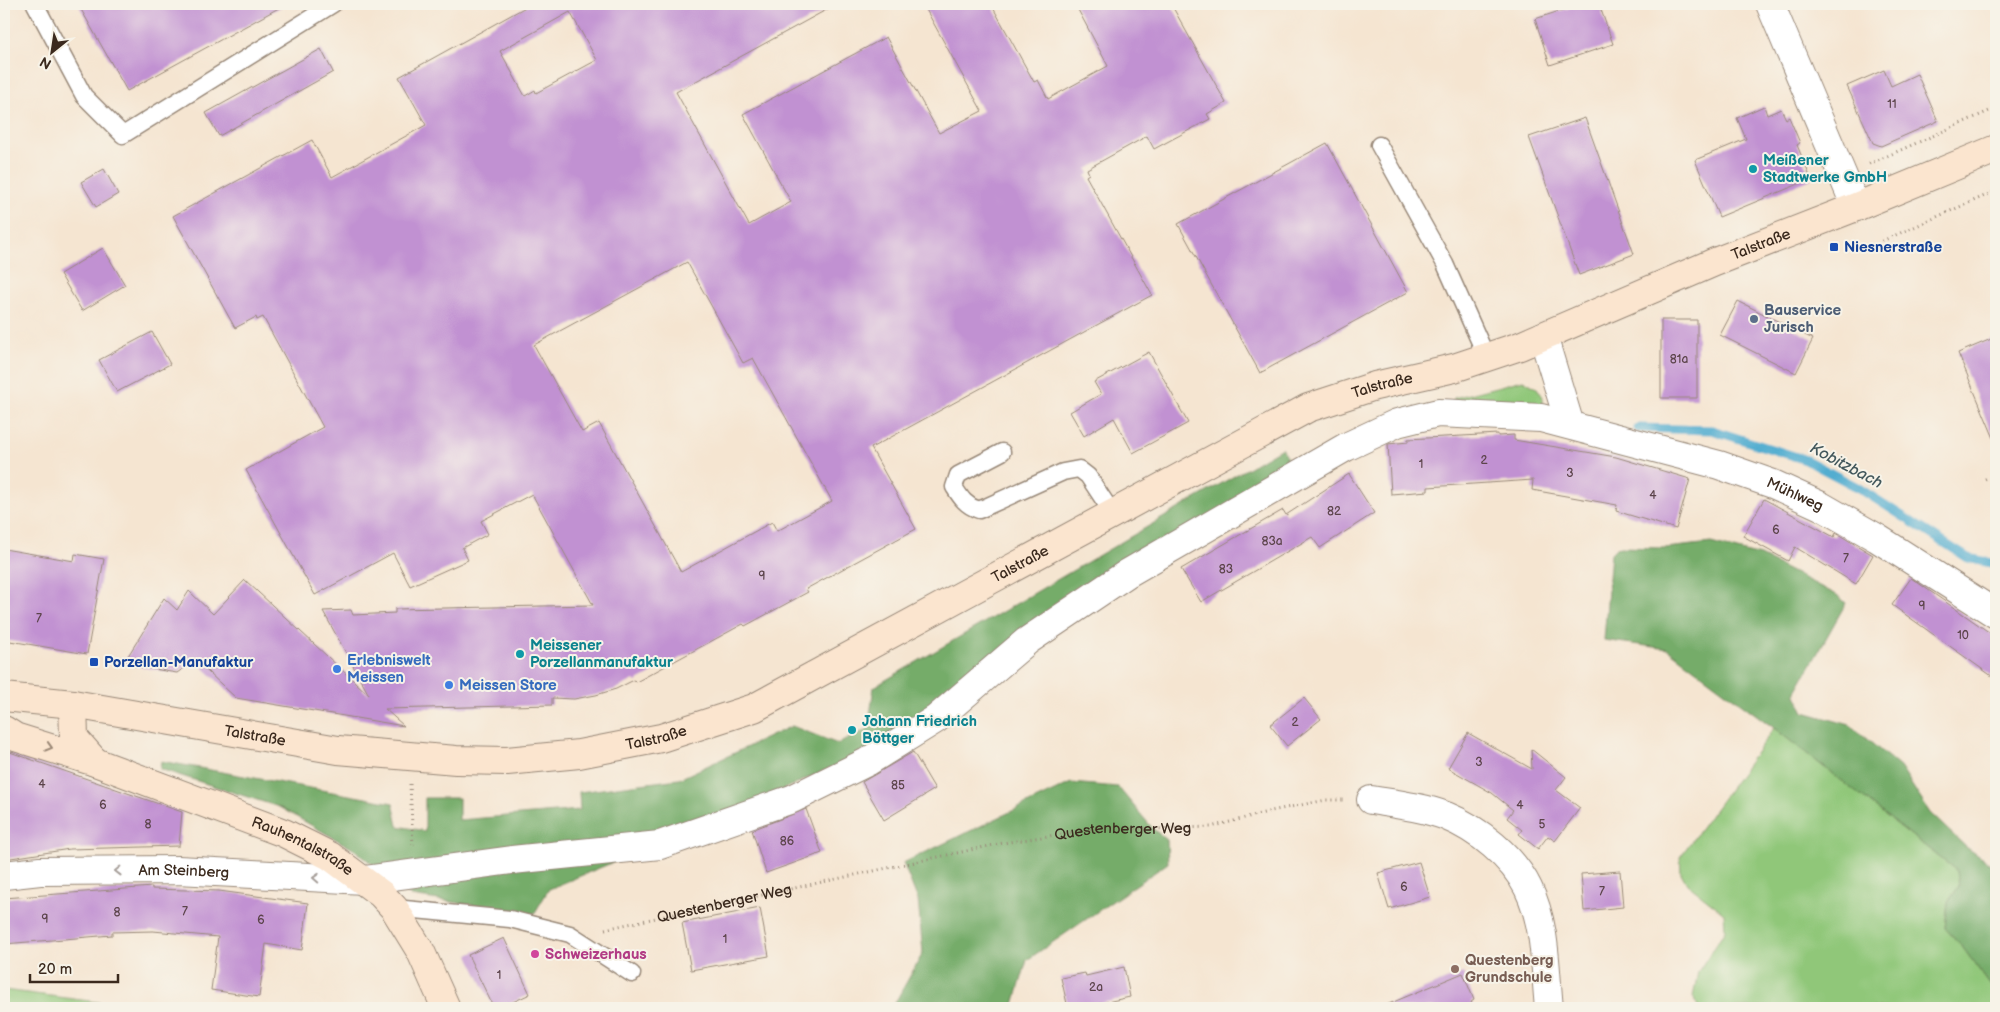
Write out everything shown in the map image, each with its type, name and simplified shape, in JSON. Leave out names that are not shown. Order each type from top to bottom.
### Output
[{"type":"main road","name":"Talstraße","points":[[4,697],[73,704],[338,750],[410,757],[507,760],[579,754],[661,738],[754,708],[1308,408],[1375,386],[1487,358],[1715,262],[1856,207],[1996,149]]},
{"type":"main road","name":"Rauhentalstraße","points":[[73,704],[74,738],[95,762]]},
{"type":"main road","name":"Rauhentalstraße","points":[[4,730],[15,736],[95,762],[284,833],[330,856],[364,880],[394,908],[421,952],[446,1008]]},
{"type":"street","points":[[1770,4],[1856,207]]},
{"type":"street","points":[[1543,336],[1570,425]]},
{"type":"street","name":"Mühlweg","points":[[364,880],[512,860],[660,845],[792,799],[867,762],[936,719],[1027,640],[1128,573],[1346,447],[1397,423],[1438,413],[1541,418],[1719,465],[1773,484],[1821,506],[1877,538],[1996,614]]},
{"type":"street","points":[[1371,800],[1407,806],[1446,816],[1476,833],[1508,859],[1528,888],[1541,930],[1549,1008]]},
{"type":"street","name":"Am Steinberg","points":[[4,875],[40,872],[178,870],[364,880]]},
{"type":"lane","points":[[35,4],[84,96],[123,135],[333,4]]},
{"type":"lane","points":[[1379,145],[1445,264],[1487,358]]},
{"type":"lane","points":[[1002,452],[958,475],[954,486],[970,508],[979,510],[1063,472],[1079,469],[1088,476],[1113,514]]},
{"type":"lane","points":[[394,908],[510,920],[570,934],[632,974]]},
{"type":"path","points":[[1842,176],[1996,108]]},
{"type":"path","points":[[1882,241],[1996,191]]},
{"type":"path","points":[[1985,479],[1996,474]]},
{"type":"path","points":[[410,757],[412,823]]},
{"type":"path","name":"Questenberger Weg","points":[[570,934],[596,931],[1002,843],[1100,828],[1153,830],[1212,827],[1271,810],[1326,800],[1371,800]]},
{"type":"green space","points":[[1523,380],[1537,388],[1543,397],[1541,407],[1454,401],[1454,398]]},
{"type":"green space","points":[[1282,448],[1290,464],[906,733],[743,808],[549,889],[534,914],[411,896],[355,850],[279,807],[160,769],[161,761],[393,803],[398,826],[425,831],[425,798],[459,798],[459,820],[580,810],[579,792],[679,779],[792,726],[838,744],[868,729],[874,687]]},
{"type":"green space","points":[[1711,543],[1760,556],[1837,595],[1846,603],[1795,693],[1804,712],[1850,725],[1900,767],[1930,813],[1966,847],[1996,868],[1996,993],[1961,945],[1945,928],[1948,902],[1959,886],[1957,871],[1774,728],[1668,649],[1604,640],[1611,553],[1617,547],[1666,548]]},
{"type":"green space","points":[[1774,728],[1957,871],[1959,886],[1948,902],[1945,928],[1961,945],[1996,993],[1996,1008],[1699,1008],[1693,997],[1698,972],[1725,930],[1724,913],[1687,884],[1681,873],[1680,857]]},
{"type":"green space","points":[[1071,783],[1118,787],[1153,829],[1167,840],[1168,863],[1027,960],[1013,1008],[892,1008],[923,953],[918,900],[903,863]]},
{"type":"green space","points":[[4,990],[144,1008],[4,1008]]},
{"type":"building","points":[[78,4],[286,4],[127,91]]},
{"type":"building","points":[[531,4],[837,4],[676,92],[749,225],[791,202],[743,114],[886,37],[939,133],[982,111],[923,4],[991,4],[1034,82],[1038,80],[1048,99],[1108,66],[1075,4],[1171,4],[1226,103],[1207,114],[1210,119],[1154,149],[1147,136],[1087,169],[1089,174],[1086,176],[1152,295],[871,448],[916,529],[806,589],[808,592],[745,626],[743,624],[636,682],[634,680],[616,689],[596,695],[574,699],[552,698],[552,705],[385,709],[404,726],[236,698],[195,660],[177,673],[123,664],[164,598],[177,610],[189,591],[213,614],[245,580],[369,695],[323,611],[351,610],[353,615],[395,613],[395,609],[593,605],[532,494],[481,521],[488,534],[462,548],[468,560],[410,586],[393,553],[315,595],[246,470],[323,427],[263,317],[257,320],[256,317],[235,328],[173,216],[312,140],[332,177],[426,125],[399,77]],"holes":[[[570,12],[597,60],[536,93],[535,90],[525,96],[500,51]],[[687,262],[743,363],[753,358],[832,501],[777,531],[772,522],[681,572],[599,423],[582,432],[534,345]]]},
{"type":"building","points":[[1581,4],[1599,4],[1613,44],[1550,65],[1535,19]]},
{"type":"building","points":[[321,49],[333,72],[219,136],[206,113]]},
{"type":"building","points":[[1884,70],[1891,86],[1917,74],[1938,121],[1881,146],[1873,143],[1847,86]]},
{"type":"building","name":"Meißener Stadtwerke GmbH","points":[[1764,106],[1767,115],[1781,109],[1786,119],[1789,117],[1800,143],[1797,145],[1811,179],[1719,217],[1695,160],[1746,139],[1737,118]]},
{"type":"building","points":[[1585,118],[1634,254],[1579,275],[1529,137]]},
{"type":"building","points":[[1327,143],[1408,292],[1260,373],[1178,224]]},
{"type":"building","points":[[104,169],[118,194],[96,207],[81,182]]},
{"type":"building","points":[[103,248],[125,285],[82,311],[60,274]]},
{"type":"building","points":[[1738,301],[1813,339],[1796,373],[1720,335]]},
{"type":"building","points":[[1661,320],[1697,320],[1697,398],[1661,398]]},
{"type":"building","points":[[152,332],[170,364],[117,392],[99,360]]},
{"type":"building","points":[[1996,337],[1996,443],[1958,353]]},
{"type":"building","points":[[1149,352],[1188,423],[1133,453],[1114,418],[1084,436],[1070,412],[1101,394],[1094,382]]},
{"type":"building","points":[[1498,434],[1498,436],[1514,435],[1514,440],[1616,457],[1690,479],[1676,529],[1616,511],[1617,505],[1532,490],[1533,480],[1428,487],[1428,491],[1391,494],[1388,444],[1408,442],[1408,439]]},
{"type":"building","points":[[1349,474],[1374,513],[1320,548],[1312,537],[1201,602],[1181,569],[1283,510],[1286,515]]},
{"type":"building","points":[[1764,499],[1834,537],[1836,533],[1873,555],[1856,584],[1795,547],[1788,561],[1743,536]]},
{"type":"building","points":[[4,549],[74,561],[75,554],[104,559],[87,654],[4,640]]},
{"type":"building","points":[[1911,578],[1996,637],[1996,679],[1892,605]]},
{"type":"building","points":[[1304,698],[1321,719],[1287,746],[1270,725]]},
{"type":"building","points":[[1468,733],[1532,769],[1531,749],[1566,777],[1556,790],[1580,808],[1555,841],[1548,836],[1538,849],[1519,834],[1522,830],[1507,818],[1513,810],[1492,793],[1448,768]]},
{"type":"building","points":[[4,750],[182,812],[179,846],[70,849],[4,859]]},
{"type":"building","points":[[913,752],[935,789],[884,820],[862,782]]},
{"type":"building","points":[[806,809],[822,853],[766,873],[752,830]]},
{"type":"building","points":[[1419,862],[1430,897],[1389,909],[1378,873]]},
{"type":"building","points":[[1620,871],[1623,907],[1584,911],[1581,874]]},
{"type":"building","points":[[152,887],[152,889],[219,891],[308,903],[302,950],[266,944],[259,997],[211,990],[218,937],[153,931],[112,932],[112,935],[4,944],[4,898]]},
{"type":"building","points":[[760,908],[769,956],[691,970],[682,923]]},
{"type":"building","points":[[504,938],[530,994],[500,1008],[494,1008],[468,955]]},
{"type":"building","points":[[1124,967],[1130,997],[1079,1008],[1068,1008],[1061,978],[1085,973],[1086,976]]},
{"type":"building","points":[[1463,973],[1474,1000],[1471,1002],[1474,1008],[1379,1008]]},
{"type":"waterway","name":"Kobitzbach","points":[[1638,428],[1712,430],[1806,460],[1857,487],[1968,558],[1996,564]]},
{"type":"place","name":"Meißener Stadtwerke GmbH","points":[[1753,169]]},
{"type":"place","name":"Niesnerstraße","points":[[1834,247]]},
{"type":"place","name":"Bauservice Jurisch","points":[[1754,319]]},
{"type":"place","name":"Meissener Porzellanmanufaktur","points":[[520,654]]},
{"type":"place","name":"Porzellan-Manufaktur","points":[[94,662]]},
{"type":"place","name":"Erlebniswelt Meissen","points":[[337,669]]},
{"type":"place","name":"Meissen Store","points":[[449,685]]},
{"type":"place","name":"Johann Friedrich Böttger","points":[[852,730]]},
{"type":"place","name":"Schweizerhaus","points":[[535,954]]},
{"type":"place","name":"Questenberg Grundschule","points":[[1455,969]]}]
